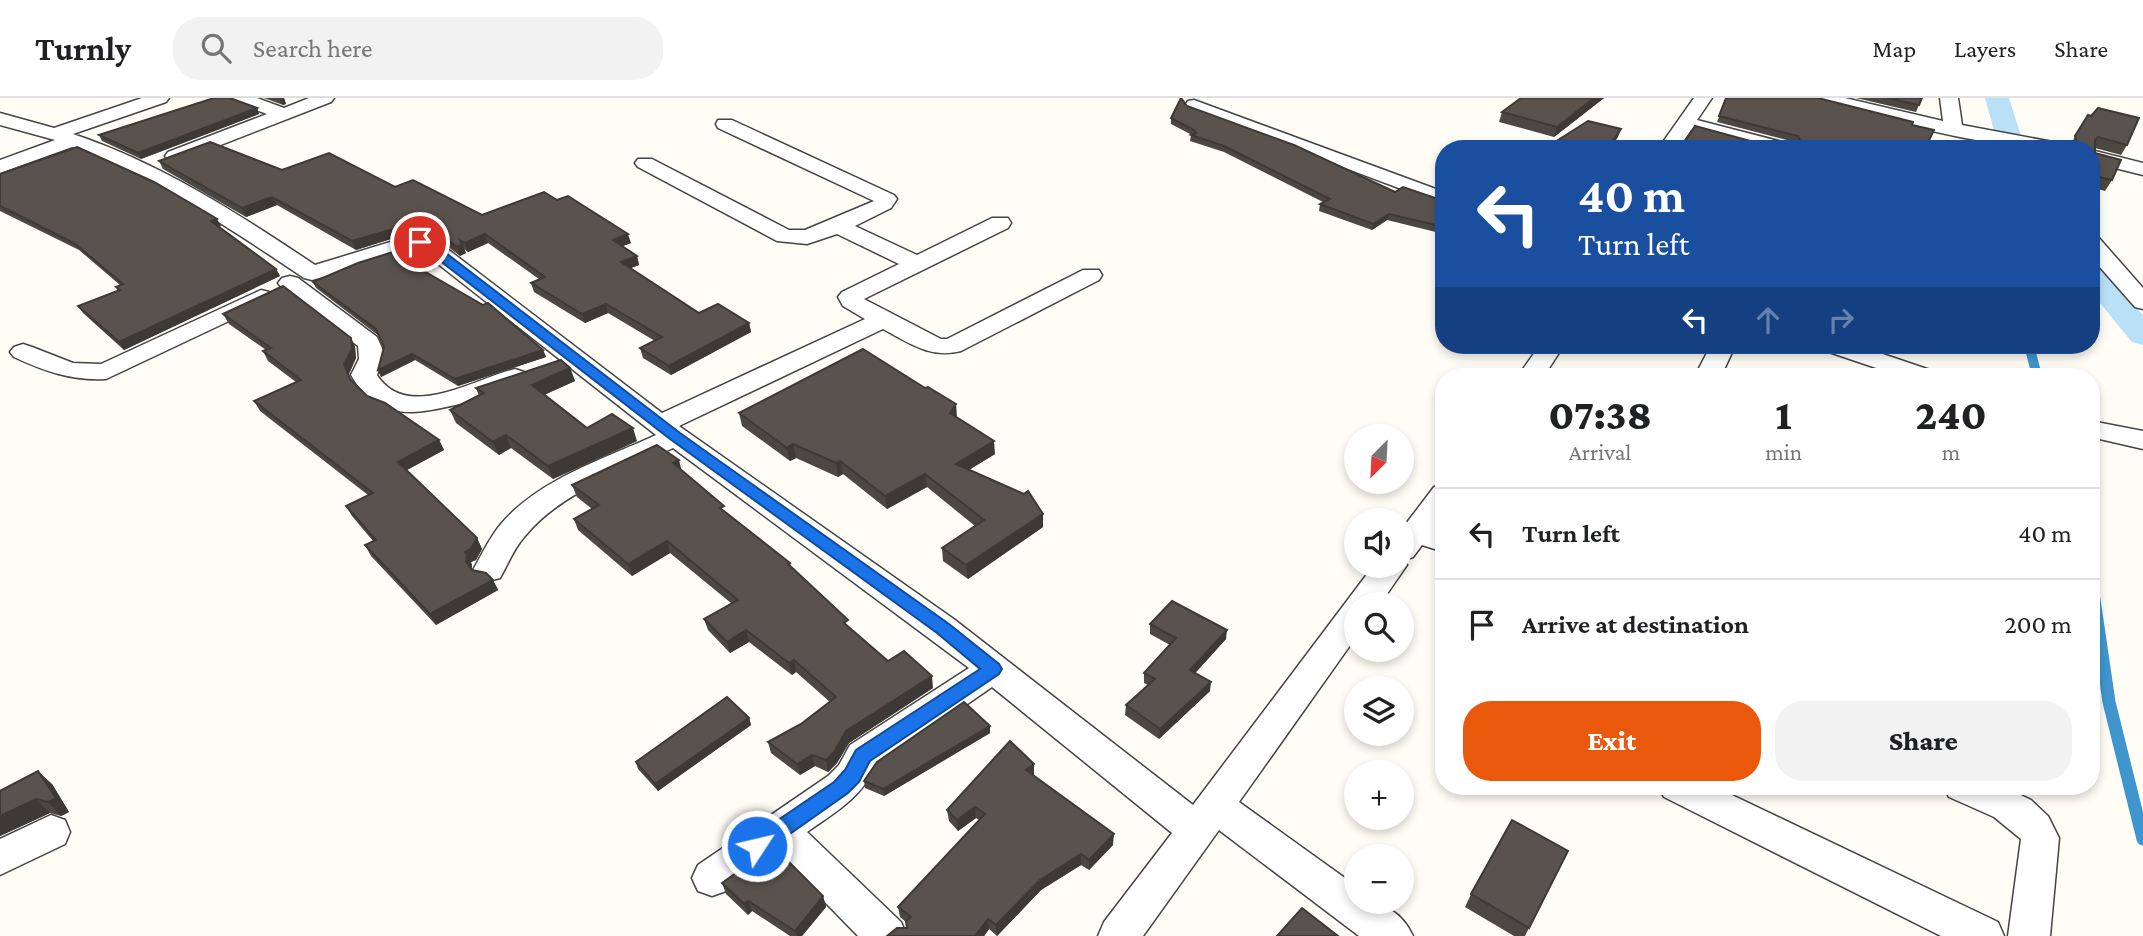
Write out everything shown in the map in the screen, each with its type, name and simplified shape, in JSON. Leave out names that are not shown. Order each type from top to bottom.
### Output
[{"type":"street","points":[[0,167],[64,137],[160,98]]},
{"type":"street","points":[[244,98],[284,114]]},
{"type":"street","points":[[140,169],[325,98]]},
{"type":"street","points":[[1674,140],[1703,98]]},
{"type":"street","points":[[1822,98],[2012,140]]},
{"type":"street","points":[[1949,98],[1953,129]]},
{"type":"street","points":[[1195,105],[1435,196]]},
{"type":"street","points":[[0,119],[64,137],[140,169],[248,230],[368,342],[374,358],[364,375],[365,379],[377,393],[393,404],[421,405],[555,365]]},
{"type":"street","points":[[1687,122],[1754,140]]},
{"type":"street","points":[[645,163],[785,236],[807,237],[838,226],[884,204],[887,199],[725,124]]},
{"type":"street","points":[[2100,158],[2143,169]]},
{"type":"street","points":[[1000,223],[849,297],[851,301],[937,347],[952,346],[1091,275]]},
{"type":"street","points":[[838,226],[915,263]]},
{"type":"street","points":[[23,352],[65,370],[84,373],[106,371],[301,278],[413,242],[425,243],[555,365],[668,430],[943,629],[993,669],[1205,818],[1392,936]]},
{"type":"street","points":[[2100,253],[2143,302]]},
{"type":"street","points":[[489,570],[512,530],[543,503],[668,430],[883,320]]},
{"type":"street","points":[[1858,354],[1899,368]]},
{"type":"street","points":[[2100,431],[2143,440]]},
{"type":"street","points":[[1414,533],[1435,506]]},
{"type":"street","points":[[1414,540],[1435,541]]},
{"type":"street","points":[[1119,936],[1344,629]]},
{"type":"street","points":[[712,878],[841,788],[852,776],[863,756],[993,669]]},
{"type":"street","points":[[1694,795],[1983,936]]},
{"type":"street","points":[[1981,795],[2019,813],[2035,825],[2040,838],[2029,936]]},
{"type":"street","points":[[779,830],[886,936]]},
{"type":"street","points":[[0,858],[51,832]]},
{"type":"building","points":[[214,98],[230,98],[257,108],[138,153],[99,135]]},
{"type":"building","points":[[1181,98],[1187,106],[1294,145],[1395,192],[1403,187],[1435,198],[1435,225],[1389,214],[1373,224],[1320,204],[1330,199],[1224,146],[1191,135],[1196,133],[1194,130],[1171,118]]},
{"type":"building","points":[[1521,98],[1594,98],[1557,127],[1502,112]]},
{"type":"building","points":[[1726,98],[1818,98],[1913,122],[1912,125],[1934,130],[1929,140],[1800,140],[1798,136],[1719,116]]},
{"type":"building","points":[[1887,98],[1922,98],[1919,105]]},
{"type":"building","points":[[2098,108],[2139,118],[2127,145],[2098,137],[2095,140],[2076,140],[2075,136],[2088,115],[2091,116]]},
{"type":"building","points":[[1588,121],[1621,129],[1613,140],[1558,140]]},
{"type":"building","points":[[1695,126],[1747,140],[1686,140]]},
{"type":"building","points":[[210,142],[282,170],[329,153],[395,187],[413,180],[482,215],[544,192],[557,200],[568,196],[628,234],[613,240],[637,256],[621,262],[699,313],[718,304],[749,323],[669,366],[640,348],[662,337],[606,304],[582,314],[531,283],[545,277],[485,234],[465,243],[460,240],[462,244],[457,247],[430,227],[410,224],[352,241],[272,197],[242,208],[159,161]]},
{"type":"building","points":[[77,147],[154,182],[209,214],[217,219],[211,221],[276,269],[119,342],[78,306],[120,290],[116,287],[123,284],[74,243],[0,206],[0,174]]},
{"type":"building","points":[[2100,154],[2121,160],[2112,180],[2100,177]]},
{"type":"building","points":[[415,245],[434,260],[417,267],[483,305],[488,303],[543,350],[455,379],[412,354],[378,370],[384,347],[376,329],[313,282],[358,263]]},
{"type":"building","points":[[283,286],[351,338],[352,349],[344,364],[350,379],[367,396],[385,403],[439,440],[398,462],[477,538],[471,549],[465,552],[466,561],[472,570],[486,573],[493,580],[430,614],[365,545],[376,540],[346,506],[373,493],[254,401],[301,380],[263,351],[271,348],[223,314]]},
{"type":"building","points":[[863,349],[956,404],[950,413],[994,441],[956,464],[1024,494],[1028,491],[1043,514],[966,565],[942,548],[984,520],[925,474],[885,496],[840,461],[836,463],[793,444],[787,448],[739,413]]},
{"type":"building","points":[[561,360],[570,368],[532,385],[587,428],[612,414],[633,428],[548,466],[506,435],[493,442],[450,410],[484,393],[476,388]]},
{"type":"building","points":[[657,445],[679,460],[673,463],[724,506],[720,508],[790,563],[788,564],[848,620],[844,623],[888,661],[904,651],[932,676],[846,731],[826,760],[812,755],[797,764],[768,742],[801,724],[836,697],[794,660],[789,663],[746,630],[727,642],[704,619],[738,600],[667,541],[628,564],[574,519],[599,505],[572,485]]},
{"type":"building","points":[[1172,601],[1227,630],[1190,670],[1211,682],[1160,729],[1126,705],[1155,679],[1144,673],[1176,638],[1150,624]]},
{"type":"building","points":[[727,697],[749,718],[655,784],[636,762]]},
{"type":"building","points":[[964,702],[990,726],[883,789],[864,781],[877,762]]},
{"type":"building","points":[[1010,741],[1034,764],[1026,770],[1114,834],[1089,860],[1081,854],[1040,880],[996,925],[988,919],[975,936],[887,936],[897,928],[907,928],[906,921],[911,917],[898,907],[985,814],[975,807],[957,820],[947,810]]},
{"type":"building","points":[[38,771],[56,798],[48,802],[36,799],[0,816],[0,791]]},
{"type":"building","points":[[1512,820],[1568,851],[1529,928],[1471,894]]},
{"type":"building","points":[[773,846],[823,896],[795,931],[748,901],[744,904],[722,883]]},
{"type":"building","points":[[1302,908],[1338,936],[1277,936]]},
{"type":"waterway","points":[[1997,98],[2009,140]]},
{"type":"waterway","points":[[2100,284],[2143,335]]},
{"type":"waterway","points":[[2031,354],[2035,368]]},
{"type":"waterway","points":[[2100,640],[2109,702],[2143,839]]},
{"type":"route","points":[[420,242],[425,243],[675,436],[943,629],[993,669],[863,756],[852,776],[841,788],[757,846]]}]
